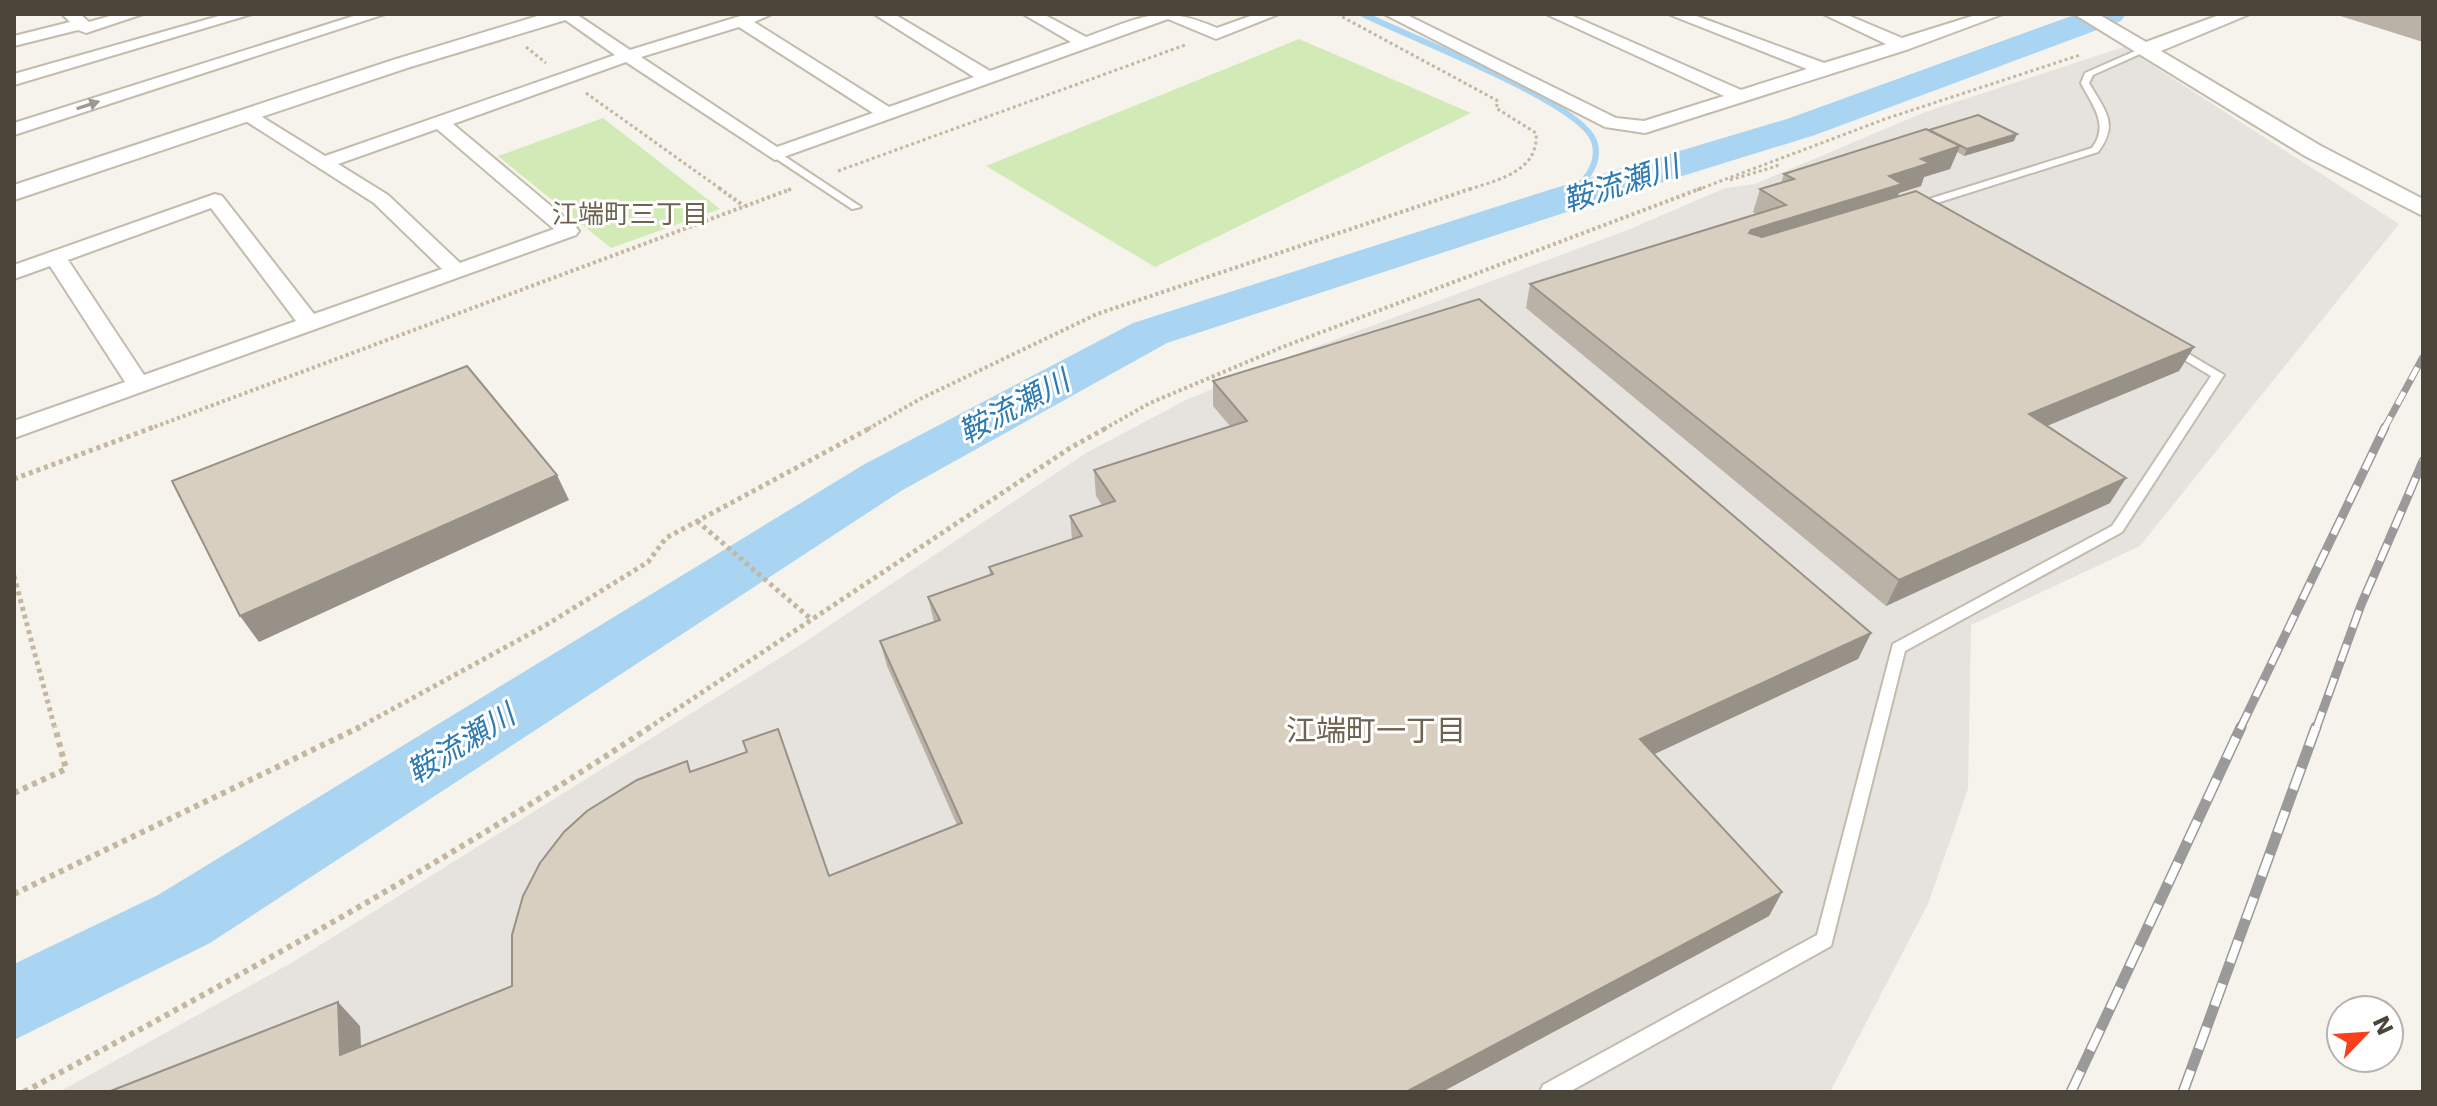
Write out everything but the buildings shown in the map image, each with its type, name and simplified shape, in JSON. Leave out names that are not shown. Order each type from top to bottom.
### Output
[{"type":"street","points":[[14,41],[76,19],[86,28],[135,14]]},
{"type":"street","points":[[14,80],[244,14]]},
{"type":"street","points":[[14,129],[377,14]]},
{"type":"street","points":[[14,193],[400,64],[565,14],[631,55],[775,154],[1168,14],[1216,34],[1271,14]]},
{"type":"street","points":[[323,163],[631,55],[764,14]]},
{"type":"street","points":[[882,14],[989,78]]},
{"type":"street","points":[[1031,14],[1084,43]]},
{"type":"street","points":[[1554,14],[1739,96]]},
{"type":"street","points":[[1676,14],[1823,69]]},
{"type":"street","points":[[1831,14],[1903,45]]},
{"type":"street","points":[[1403,16],[1612,123],[1629,128],[1645,127],[1903,45],[1968,17],[1995,14]]},
{"type":"street","points":[[2084,14],[2313,151],[2423,209]]},
{"type":"street","points":[[2137,45],[2240,14]]},
{"type":"street","points":[[741,21],[887,114]]},
{"type":"street","points":[[247,116],[381,199],[456,271]]},
{"type":"street","points":[[14,430],[569,231],[439,122]]},
{"type":"street","points":[[14,272],[215,200],[309,323]]},
{"type":"street","points":[[55,257],[139,385]]},
{"type":"lane","points":[[1921,208],[2095,150],[2105,140],[2108,128],[2085,83],[2089,73],[2137,45]]},
{"type":"lane","points":[[775,154],[856,207]]},
{"type":"lane","points":[[1550,1092],[1825,940],[1898,648],[2117,529],[2218,375],[2151,336]]},
{"type":"path","points":[[14,894],[181,816],[399,708],[546,625],[648,562],[666,538],[784,477],[920,399],[1097,314],[1486,184],[1526,167],[1534,158],[1538,147],[1536,133],[1496,108],[1498,101],[1337,14]]},
{"type":"path","points":[[14,479],[814,180],[1216,34]]},
{"type":"path","points":[[523,45],[744,206]]},
{"type":"path","points":[[24,1092],[184,1006],[527,809],[1070,448],[1150,403],[1285,346],[1899,114],[2137,45]]},
{"type":"path","points":[[697,521],[811,619]]},
{"type":"path","points":[[14,576],[66,769],[14,793]]},
{"type":"shaded area","points":[[2124,47],[2399,224],[2140,546],[1971,625],[1968,789],[1928,904],[1830,1092],[59,1092],[293,962],[799,646],[1086,453],[1184,401],[1278,361],[1630,229],[1725,188],[1755,184],[1925,112]]},
{"type":"green space","points":[[1299,39],[1471,113],[1155,267],[986,166]]},
{"type":"green space","points":[[603,118],[720,209],[611,248],[498,156]]},
{"type":"waterway","points":[[1363,14],[1527,89],[1582,125],[1594,141],[1596,155],[1589,174],[1575,190]]},
{"type":"waterway","name":"鞍流瀬川","points":[[14,1003],[184,919],[882,478],[1150,333],[1567,198],[1801,127],[2109,14]]},
{"type":"waterway","name":"鞍流瀬川","points":[[1567,198],[1575,190]]},
{"type":"railway","points":[[2384,428],[2423,357]]},
{"type":"railway","points":[[2240,729],[2384,428]]},
{"type":"railway","points":[[2316,729],[2361,605],[2423,461]]},
{"type":"railway","points":[[2071,1092],[2241,727]]},
{"type":"railway","points":[[2183,1092],[2316,727]]},
{"type":"district","name":"江端町三丁目","points":[[630,214]]},
{"type":"district","name":"江端町一丁目","points":[[1376,731]]}]
